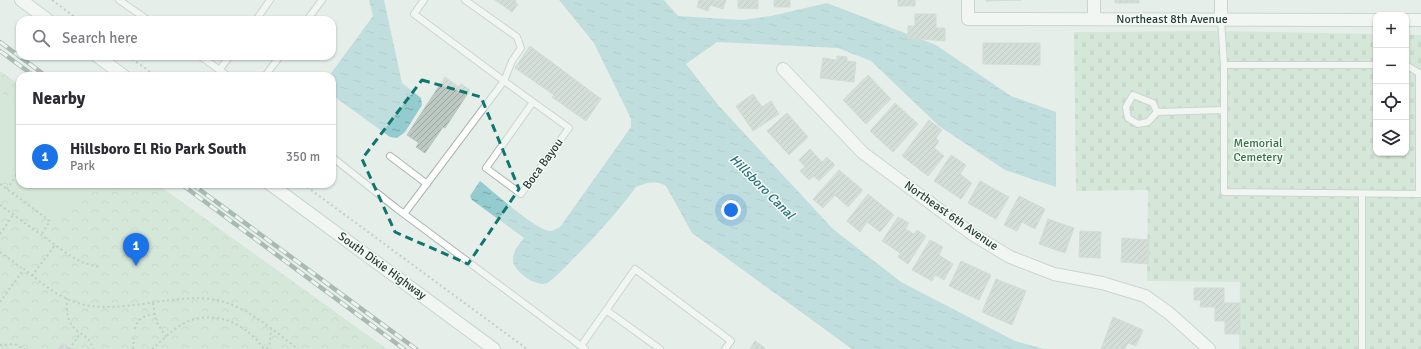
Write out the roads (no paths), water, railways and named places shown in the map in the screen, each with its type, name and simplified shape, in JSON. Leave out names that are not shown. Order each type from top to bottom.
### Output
[{"type":"street","points":[[21,0],[43,16]]},
{"type":"street","name":"Northeast 8th Avenue","points":[[968,0],[968,19],[1094,18],[1373,20]]},
{"type":"street","points":[[1094,0],[1094,18]]},
{"type":"street","points":[[1221,0],[1221,19]]},
{"type":"street","points":[[1409,20],[1421,20]]},
{"type":"street","points":[[102,60],[119,72]]},
{"type":"street","name":"Northeast 6th Avenue","points":[[783,68],[864,153],[972,234],[1010,256],[1054,274],[1102,283],[1145,296],[1170,313],[1209,349]]},
{"type":"street","name":"South Dixie Highway","points":[[275,188],[494,349]]},
{"type":"lane","points":[[119,0],[142,16]]},
{"type":"lane","points":[[259,16],[270,0]]},
{"type":"lane","points":[[310,16],[322,0]]},
{"type":"lane","name":"Boca Bayou","points":[[424,0],[414,14],[569,128],[521,194],[486,168],[533,102]]},
{"type":"lane","points":[[404,214],[504,81],[512,61],[520,48],[517,37],[465,0]]},
{"type":"lane","points":[[1221,19],[1224,65],[1224,192],[1362,195],[1419,194],[1419,73],[1409,68]]},
{"type":"lane","points":[[206,60],[223,72]]},
{"type":"lane","points":[[220,69],[227,60]]},
{"type":"lane","points":[[268,72],[277,60]]},
{"type":"lane","points":[[1224,65],[1373,65]]},
{"type":"lane","points":[[1158,112],[1153,103],[1133,95],[1126,107],[1128,118],[1138,124],[1148,122],[1158,112],[1224,110]]},
{"type":"lane","points":[[390,156],[427,184]]},
{"type":"lane","points":[[336,161],[583,348],[606,310],[635,268],[731,341],[725,349]]},
{"type":"lane","points":[[1362,195],[1362,349]]},
{"type":"lane","points":[[606,310],[660,349]]},
{"type":"water","points":[[369,0],[384,0],[402,83],[421,98],[422,105],[405,132],[397,138],[390,137],[336,98],[336,72],[332,72],[373,16]]},
{"type":"water","name":"Hillsboro Canal","points":[[559,0],[664,0],[678,16],[742,20],[771,16],[827,3],[936,45],[1011,96],[1056,112],[1056,187],[1005,170],[939,126],[871,61],[838,48],[717,42],[686,64],[719,106],[833,229],[901,282],[1015,341],[1044,349],[852,349],[692,233],[666,186],[658,183],[647,183],[636,187],[621,207],[597,234],[549,282],[545,284],[539,283],[521,274],[514,264],[513,256],[518,245],[524,238],[472,200],[470,196],[480,181],[533,223],[549,231],[553,230],[560,227],[631,127],[631,119],[594,43]]},
{"type":"railway","points":[[0,42],[16,54]]},
{"type":"railway","points":[[0,51],[29,72]]},
{"type":"railway","points":[[24,60],[41,72]]},
{"type":"railway","points":[[186,188],[404,349]]},
{"type":"railway","points":[[197,188],[416,349]]},
{"type":"place","name":"Hillsboro El Rio Park South","points":[[136,266]]},
{"type":"park label","name":"Memorial Cemetery","points":[[1258,150]]}]
